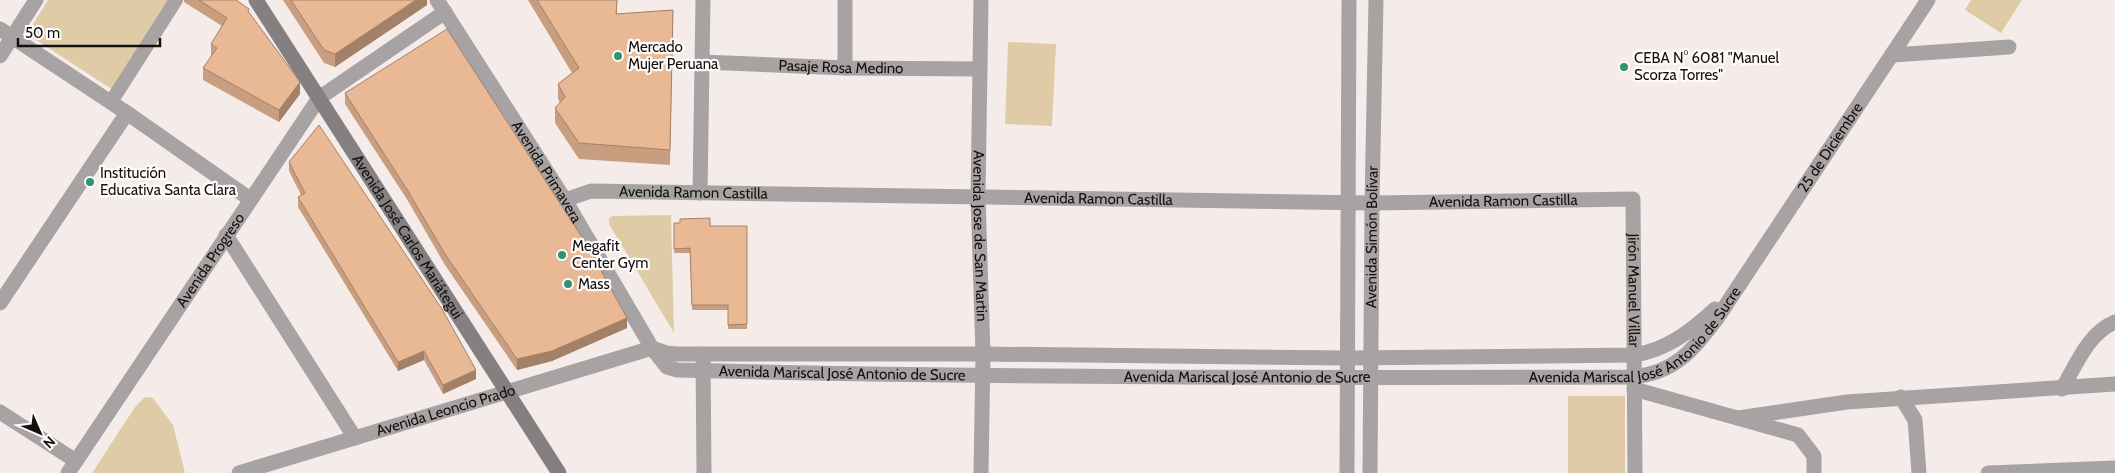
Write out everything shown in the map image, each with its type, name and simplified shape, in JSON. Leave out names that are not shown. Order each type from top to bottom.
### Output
[{"type":"main road","name":"Avenida José Carlos Mariátegui","points":[[256,0],[559,473]]},
{"type":"street","points":[[0,56],[6,33],[36,0]]},
{"type":"street","points":[[111,102],[176,0]]},
{"type":"street","points":[[700,193],[703,0]]},
{"type":"street","points":[[845,0],[845,68]]},
{"type":"street","name":"Avenida Jose de San Martin","points":[[981,0],[978,196],[983,354],[981,473]]},
{"type":"street","name":"Avenida Simón Bolívar","points":[[1347,473],[1346,202],[1348,0]]},
{"type":"street","name":"Avenida Simón Bolívar","points":[[1370,473],[1376,0]]},
{"type":"street","name":"25 de Diciembre","points":[[1733,294],[1928,0]]},
{"type":"street","name":"Avenida Progreso","points":[[72,467],[318,98],[441,6]]},
{"type":"street","name":"Avenida Primavera","points":[[441,6],[565,200],[652,348]]},
{"type":"street","points":[[6,33],[111,102],[250,199]]},
{"type":"street","points":[[1893,55],[2009,47]]},
{"type":"street","name":"Pasaje Rosa Medino","points":[[702,62],[845,68],[980,69]]},
{"type":"street","points":[[0,304],[127,113]]},
{"type":"street","name":"Avenida Ramon Castilla","points":[[565,200],[591,191],[1372,203],[1633,199]]},
{"type":"street","name":"Jirón Manuel Villar","points":[[1633,199],[1635,473]]},
{"type":"street","points":[[226,235],[354,438]]},
{"type":"street","name":"Avenida Mariscal José Antonio de Sucre","points":[[652,348],[667,354],[983,354],[1347,358],[1634,355],[1650,353],[1669,345],[1702,321],[1733,294]]},
{"type":"street","name":"Avenida Mariscal José Antonio de Sucre","points":[[652,348],[667,367],[703,371],[983,376],[1370,378],[1634,383],[1668,369],[1686,356],[1716,320],[1733,294]]},
{"type":"street","points":[[2062,389],[2095,335],[2105,326],[2115,322]]},
{"type":"street","name":"Avenida Leoncio Prado","points":[[239,473],[652,348]]},
{"type":"street","points":[[703,354],[704,473]]},
{"type":"street","points":[[1634,383],[1738,418],[1798,435],[1814,456],[1814,473]]},
{"type":"street","points":[[1738,418],[1846,402],[1901,397],[2062,389],[2115,384]]},
{"type":"street","points":[[1901,397],[1915,420],[1919,473]]},
{"type":"street","points":[[0,412],[72,467]]},
{"type":"street","points":[[1988,473],[2115,468]]},
{"type":"shaded area","points":[[48,0],[170,0],[113,90],[27,34]]},
{"type":"shaded area","points":[[1971,0],[2022,0],[2001,33],[1965,10]]},
{"type":"shaded area","points":[[1008,42],[1056,44],[1052,126],[1005,124]]},
{"type":"shaded area","points":[[671,215],[674,333],[609,224],[609,218],[613,216]]},
{"type":"shaded area","points":[[1568,396],[1625,396],[1625,473],[1568,473]]},
{"type":"shaded area","points":[[145,397],[153,398],[173,425],[185,473],[92,473],[135,407]]},
{"type":"building","points":[[199,0],[236,0],[249,9],[248,11],[300,82],[279,110],[203,68],[217,48],[211,44],[227,18]]},
{"type":"building","points":[[291,0],[416,0],[335,54],[324,50]]},
{"type":"building","name":"Mercado Mujer Peruana","points":[[537,0],[617,0],[616,14],[673,10],[670,150],[579,143],[555,108],[565,97],[558,84],[579,68]]},
{"type":"building","points":[[447,29],[587,245],[627,318],[552,351],[517,359],[445,254],[408,191],[345,93]]},
{"type":"building","points":[[319,125],[442,309],[476,370],[443,385],[424,351],[398,362],[298,197],[305,193],[289,162]]},
{"type":"building","points":[[710,218],[710,226],[747,226],[747,324],[728,325],[728,305],[692,305],[690,248],[674,249],[674,223],[680,223],[680,219]]},
{"type":"place","name":"Mercado Mujer Peruana","points":[[618,56]]},
{"type":"place","name":"CEBA N° 6081 \"Manuel Scorza Torres\"","points":[[1624,67]]},
{"type":"place","name":"Institución Educativa Santa Clara","points":[[90,182]]},
{"type":"place","name":"Megafit Center Gym","points":[[562,255]]},
{"type":"place","name":"Mass","points":[[568,284]]}]
